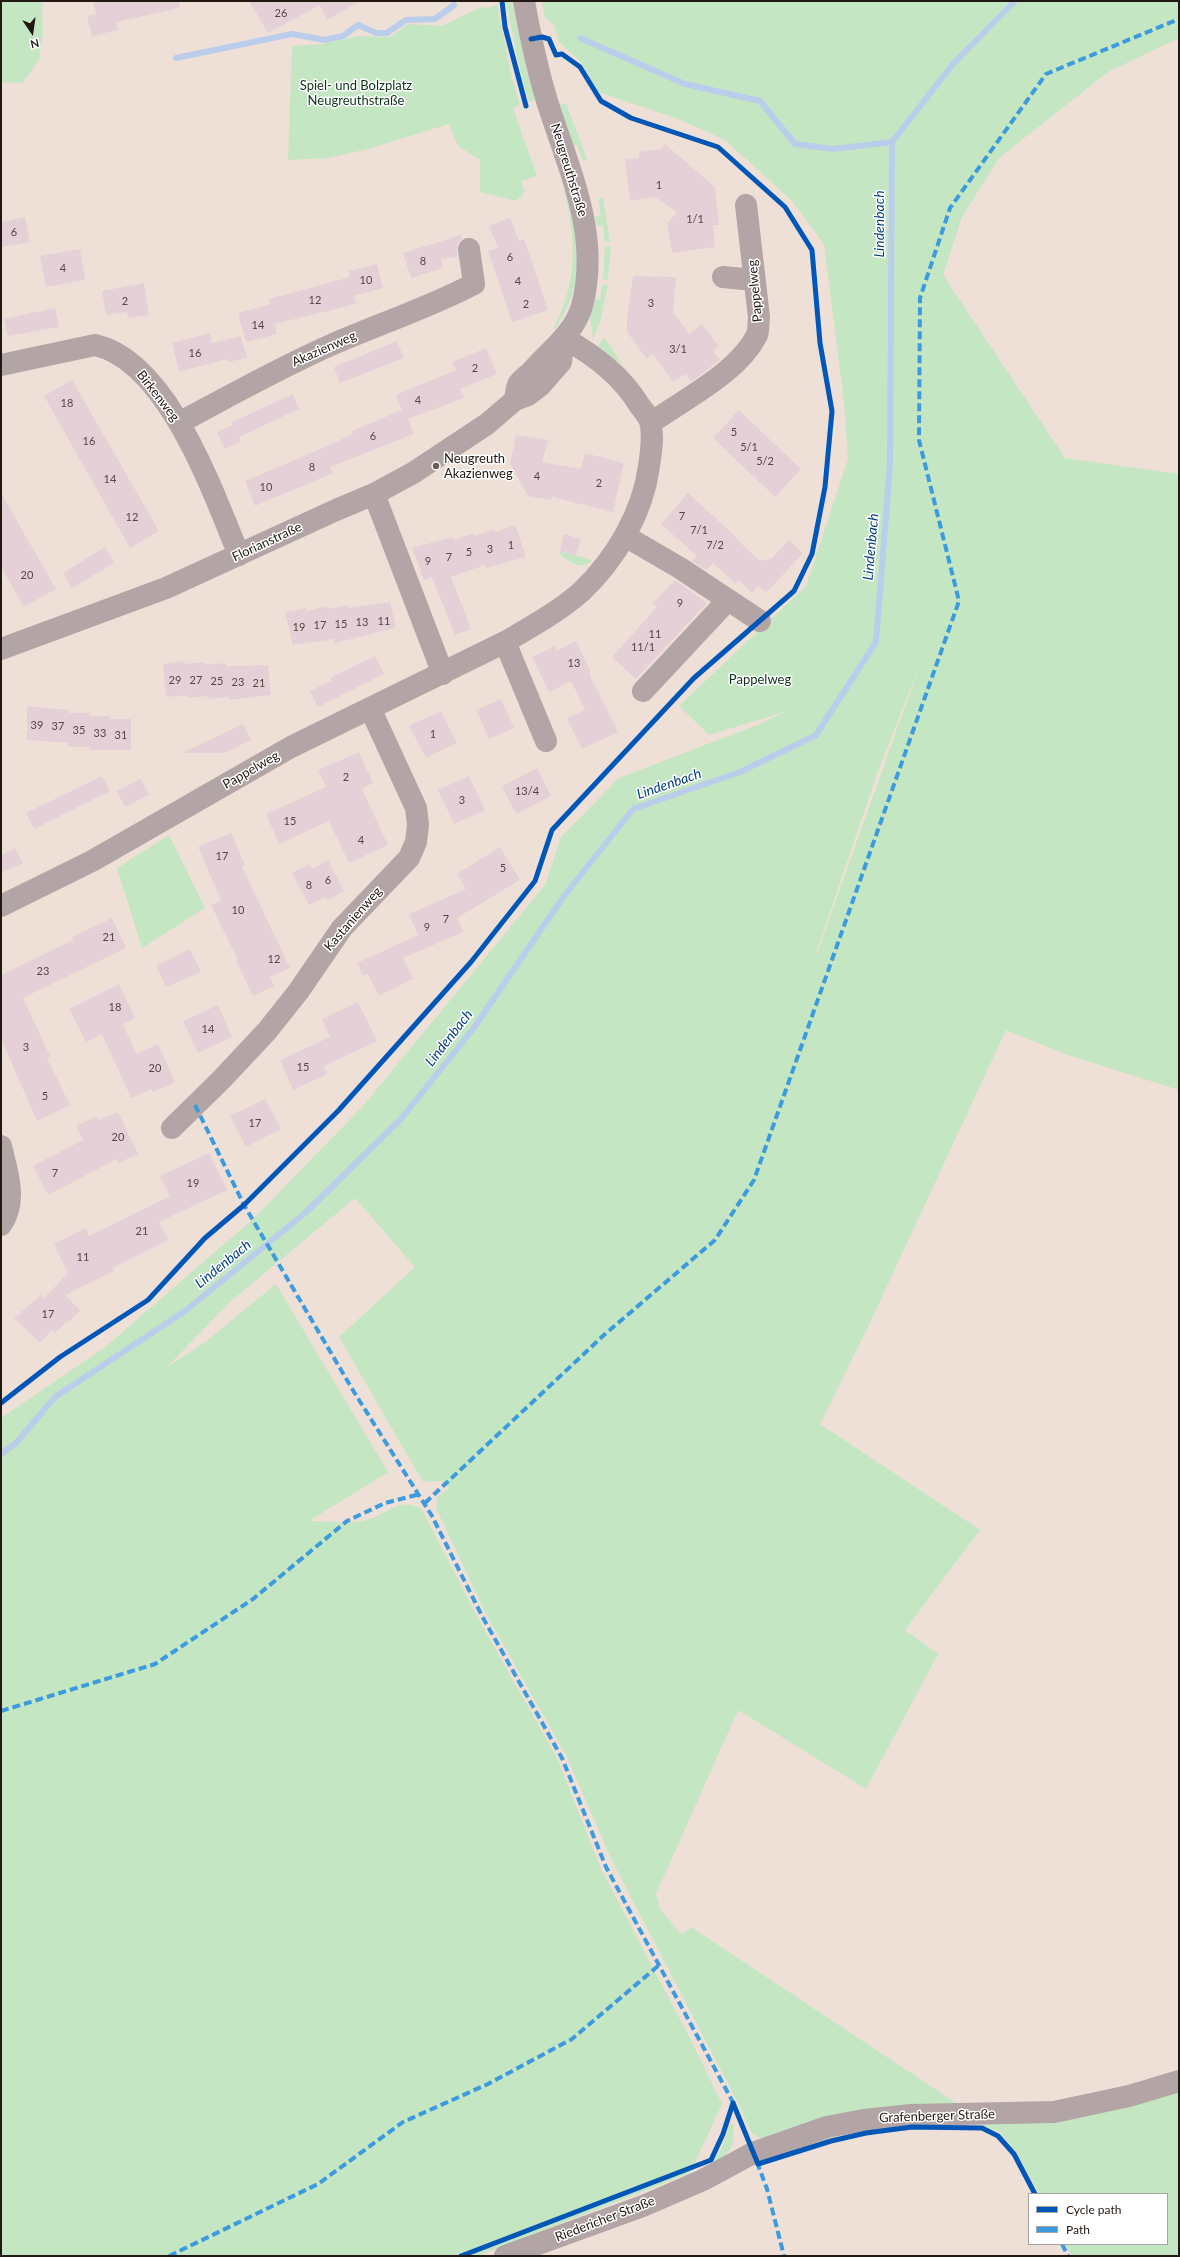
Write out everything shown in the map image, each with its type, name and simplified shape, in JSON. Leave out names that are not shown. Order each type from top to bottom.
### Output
[{"type":"street","name":"Neugreuthstraße","points":[[524,1],[544,90],[580,201],[588,241],[588,263],[581,307],[564,338]]},
{"type":"street","name":"Pappelweg","points":[[1,906],[92,861],[291,747],[443,674],[505,642],[536,624],[580,592],[611,557],[624,536],[639,506],[647,478],[651,447],[650,421],[658,418],[696,393],[746,353],[757,333],[759,316],[746,205]]},
{"type":"street","name":"Akazienweg","points":[[179,423],[300,359],[447,299],[474,284],[469,249]]},
{"type":"street","points":[[723,277],[754,280]]},
{"type":"street","name":"Florianstraße","points":[[1,649],[153,594],[374,494],[450,450],[487,424],[515,400],[528,395],[540,386],[561,362],[564,338]]},
{"type":"street","points":[[564,338],[607,366],[625,384],[650,421]]},
{"type":"street","name":"Birkenweg","points":[[1,365],[95,345],[110,349],[123,356],[149,382],[179,423],[201,464],[239,555]]},
{"type":"street","points":[[374,494],[443,674]]},
{"type":"street","points":[[624,536],[680,568],[760,621]]},
{"type":"street","points":[[643,691],[727,600]]},
{"type":"street","points":[[505,642],[546,741]]},
{"type":"street","name":"Kastanienweg","points":[[172,1128],[221,1080],[267,1031],[294,997],[342,928],[409,858],[416,842],[418,825],[416,808],[370,708]]},
{"type":"street","points":[[1,1146],[10,1187],[10,1205],[1,1225]]},
{"type":"street","name":"Grafenberger Straße","points":[[703,2180],[753,2153],[827,2127],[864,2120],[911,2115],[1054,2112],[1129,2096],[1179,2080]]},
{"type":"street","name":"Riedericher Straße","points":[[505,2256],[643,2206],[703,2180]]},
{"type":"green space","points":[[1,1],[42,1],[43,33],[39,60],[22,83],[1,82]]},
{"type":"green space","points":[[506,1],[512,1],[527,72],[535,100],[529,102],[521,74]]},
{"type":"green space","points":[[542,1],[1179,1],[1179,38],[1108,72],[999,158],[962,217],[943,275],[1065,458],[1179,474],[1179,1090],[1065,1054],[1006,1030],[868,1327],[820,1424],[980,1530],[905,1630],[938,1654],[866,1789],[738,1710],[656,1894],[661,1910],[682,1935],[691,1927],[959,2105],[774,2137],[761,2138],[752,2134],[737,2101],[612,1861],[566,1755],[486,1614],[436,1508],[437,1497],[449,1488],[442,1481],[423,1482],[339,1337],[415,1267],[355,1198],[231,1301],[166,1368],[204,1343],[276,1284],[388,1472],[309,1521],[356,1522],[378,1516],[392,1508],[406,1505],[414,1506],[422,1510],[478,1618],[558,1760],[601,1869],[692,2042],[722,2104],[690,2173],[478,2256],[1,2256],[1,1418],[104,1348],[253,1219],[363,1106],[545,885],[561,837],[619,778],[760,724],[784,712],[709,735],[679,706],[806,586],[848,459],[844,402],[824,244],[792,201],[725,140],[676,118],[598,92],[581,62],[559,42],[554,25],[545,18]],"holes":[[[922,659],[816,956],[877,774]]]},
{"type":"green space","name":"Spiel- und Bolzplatz Neugreuthstraße","points":[[497,5],[512,78],[520,105],[513,108],[537,176],[521,181],[525,192],[516,201],[480,192],[480,160],[458,146],[449,124],[368,149],[328,158],[288,160],[292,46],[323,44],[358,36],[390,37],[408,24],[442,26],[481,7],[488,8]]},
{"type":"green space","points":[[566,103],[587,159],[583,161],[577,145],[571,147],[559,105]]},
{"type":"green space","points":[[564,189],[569,200],[578,244],[577,272],[575,286],[570,300],[556,328],[553,329],[565,301],[572,272],[573,243],[569,210]]},
{"type":"green space","points":[[603,198],[610,242],[605,242],[603,225],[597,226],[595,217],[601,215],[598,199]]},
{"type":"green space","points":[[605,247],[611,247],[608,280],[603,279]]},
{"type":"green space","points":[[602,285],[608,285],[600,322],[593,339],[590,319],[594,299],[600,300]]},
{"type":"green space","points":[[604,337],[622,364],[622,365],[598,346]]},
{"type":"green space","points":[[560,551],[592,560],[583,565],[575,564],[559,554]]},
{"type":"green space","points":[[169,835],[205,908],[142,948],[117,868]]},
{"type":"green space","points":[[1179,2090],[1179,2256],[1072,2256],[1066,2245],[1168,2245],[1168,2193],[1038,2193],[1017,2153],[1000,2132],[981,2125],[980,2123]]},
{"type":"green space","points":[[733,2124],[733,2139],[730,2149],[723,2157],[710,2164],[720,2152],[730,2125]]},
{"type":"building","points":[[93,1],[179,1],[180,8],[116,22],[118,30],[92,36],[87,16],[96,14]]},
{"type":"building","points":[[249,1],[361,1],[327,20],[320,5],[268,33]]},
{"type":"building","points":[[665,144],[715,187],[719,225],[713,225],[715,247],[672,253],[667,224],[677,212],[655,197],[630,201],[625,159],[639,158],[639,152],[661,149]]},
{"type":"building","points":[[25,217],[30,242],[1,247],[1,222]]},
{"type":"building","points":[[510,218],[519,241],[524,239],[548,310],[512,322],[488,251],[498,248],[489,226]]},
{"type":"building","points":[[461,235],[462,239],[457,245],[457,257],[441,259],[443,268],[411,278],[403,253]]},
{"type":"building","points":[[80,249],[85,280],[46,287],[40,256]]},
{"type":"building","points":[[377,264],[383,288],[354,296],[356,304],[275,324],[277,334],[246,342],[238,313],[271,304],[269,299],[350,277],[349,271]]},
{"type":"building","points":[[633,276],[676,277],[673,312],[689,334],[702,324],[719,346],[713,351],[720,360],[691,382],[686,374],[673,382],[653,354],[647,359],[627,332],[627,320]]},
{"type":"building","points":[[144,283],[149,315],[128,318],[127,312],[106,315],[102,291]]},
{"type":"building","points":[[55,308],[59,327],[8,336],[4,319]]},
{"type":"building","points":[[210,333],[212,343],[241,336],[247,358],[228,362],[227,359],[179,372],[172,343]]},
{"type":"building","points":[[397,341],[404,358],[340,383],[334,367]]},
{"type":"building","points":[[486,348],[497,374],[460,389],[464,398],[408,419],[414,434],[330,467],[333,473],[255,506],[245,481],[325,447],[353,434],[352,431],[402,410],[396,395],[456,370],[452,362]]},
{"type":"building","points":[[72,380],[159,531],[130,548],[44,396]]},
{"type":"building","points":[[293,394],[299,409],[239,437],[232,422]]},
{"type":"building","points":[[739,410],[801,469],[775,497],[713,438]]},
{"type":"building","points":[[233,425],[241,441],[225,449],[217,432]]},
{"type":"building","points":[[516,435],[548,440],[542,462],[581,469],[585,453],[624,463],[613,512],[552,497],[552,500],[528,496],[510,464]]},
{"type":"building","points":[[1,493],[56,589],[24,607],[1,567]]},
{"type":"building","points":[[688,493],[760,561],[772,558],[789,540],[803,553],[766,593],[758,586],[752,593],[739,580],[736,584],[713,563],[706,570],[692,561],[697,556],[661,524]]},
{"type":"building","points":[[515,525],[526,557],[486,568],[485,565],[451,577],[471,629],[455,635],[432,577],[424,580],[412,548],[453,537],[454,540],[474,533],[475,536],[494,529],[496,532]]},
{"type":"building","points":[[564,534],[581,539],[576,556],[560,551]]},
{"type":"building","points":[[105,547],[114,563],[72,588],[63,573]]},
{"type":"building","points":[[675,580],[707,603],[636,679],[612,657],[657,607],[653,603]]},
{"type":"building","points":[[390,602],[396,628],[335,643],[334,639],[293,645],[285,612],[306,608],[306,611],[327,606],[327,609],[348,605],[348,608]]},
{"type":"building","points":[[576,641],[590,670],[590,676],[618,732],[582,749],[567,718],[585,710],[571,681],[549,692],[532,657],[555,646],[556,651]]},
{"type":"building","points":[[375,656],[384,674],[318,707],[310,691],[331,681],[330,678]]},
{"type":"building","points":[[183,661],[184,664],[205,662],[205,665],[226,663],[226,666],[268,665],[271,695],[229,700],[229,697],[208,699],[208,696],[187,698],[187,695],[166,697],[163,664]]},
{"type":"building","points":[[501,699],[514,728],[489,739],[476,710]]},
{"type":"building","points":[[27,706],[69,710],[69,713],[90,713],[89,716],[110,716],[110,719],[131,719],[131,750],[89,750],[89,747],[68,747],[68,743],[27,740]]},
{"type":"building","points":[[441,711],[457,743],[426,758],[409,726]]},
{"type":"building","points":[[243,724],[251,740],[225,753],[182,753]]},
{"type":"building","points":[[359,752],[373,783],[362,789],[388,845],[349,863],[329,821],[279,844],[266,814],[326,787],[318,770]]},
{"type":"building","points":[[537,768],[551,796],[516,814],[502,786]]},
{"type":"building","points":[[102,776],[110,791],[34,829],[26,813]]},
{"type":"building","points":[[469,776],[485,810],[454,824],[438,790]]},
{"type":"building","points":[[141,779],[149,795],[125,807],[117,791]]},
{"type":"building","points":[[231,833],[245,865],[242,867],[290,968],[270,977],[274,986],[253,996],[236,961],[238,960],[211,905],[221,900],[198,847]]},
{"type":"building","points":[[500,847],[520,880],[457,918],[464,932],[403,958],[413,979],[379,996],[368,974],[363,976],[357,963],[418,935],[409,914],[466,889],[457,874]]},
{"type":"building","points":[[15,848],[23,863],[1,873],[1,855]]},
{"type":"building","points":[[328,860],[344,891],[328,900],[326,897],[309,905],[292,873],[309,864],[312,869]]},
{"type":"building","points":[[112,918],[126,948],[23,998],[50,1056],[47,1058],[70,1105],[37,1121],[1,1039],[1,975],[73,940],[72,937]]},
{"type":"building","points":[[190,949],[201,972],[166,987],[156,966]]},
{"type":"building","points":[[119,984],[135,1018],[123,1024],[136,1054],[158,1044],[175,1082],[153,1092],[152,1089],[131,1098],[102,1034],[86,1042],[69,1009]]},
{"type":"building","points":[[358,1002],[377,1041],[324,1066],[327,1074],[293,1090],[280,1060],[330,1037],[322,1019]]},
{"type":"building","points":[[218,1005],[232,1037],[198,1053],[183,1021]]},
{"type":"building","points":[[265,1099],[281,1129],[246,1147],[230,1116]]},
{"type":"building","points":[[118,1112],[138,1154],[118,1163],[117,1159],[48,1195],[33,1166],[83,1140],[76,1126],[97,1116],[98,1120]]},
{"type":"building","points":[[209,1153],[227,1190],[159,1222],[168,1240],[112,1268],[114,1271],[65,1295],[80,1310],[69,1322],[67,1321],[55,1333],[52,1330],[40,1343],[14,1318],[41,1295],[44,1298],[68,1273],[54,1244],[86,1228],[89,1236],[170,1196],[160,1176]]},
{"type":"waterway","name":"Lindenbach","points":[[1,1454],[16,1443],[55,1397],[185,1311],[304,1214],[401,1119],[473,1029],[564,896],[633,809],[740,772],[816,735],[876,642],[890,465],[892,142],[953,64],[1015,1]]},
{"type":"waterway","points":[[176,58],[292,34],[325,40],[343,36],[358,25],[376,33],[387,33],[406,20],[435,19],[454,5]]},
{"type":"waterway","points":[[580,38],[685,84],[760,101],[795,144],[832,149],[892,142]]},
{"type":"marked path","points":[[425,1503],[604,1335],[715,1240],[754,1180],[959,601],[919,440],[920,298],[950,208],[1046,74],[1179,19]]},
{"type":"marked path","points":[[195,1105],[244,1205],[354,1392],[432,1516],[482,1616],[562,1758],[606,1867],[735,2106]]},
{"type":"marked path","points":[[1,1711],[155,1664],[253,1599],[347,1521],[385,1503],[420,1494]]},
{"type":"marked path","points":[[169,2256],[318,2184],[403,2122],[488,2084],[572,2039],[658,1966]]},
{"type":"marked path","points":[[757,2162],[767,2189],[784,2256]]},
{"type":"marked path","points":[[1062,2245],[1068,2256]]},
{"type":"cycle path","points":[[502,1],[505,27],[526,106]]},
{"type":"cycle path","points":[[1,1403],[60,1357],[148,1300],[205,1238],[244,1205],[338,1111],[471,962],[535,881],[552,830],[694,678],[794,591],[812,554],[825,487],[832,411],[820,343],[812,250],[785,207],[718,147],[631,118],[601,101],[580,67],[562,54],[556,55],[549,39],[542,37],[531,39]]},
{"type":"cycle path","points":[[733,2103],[758,2164],[831,2141],[866,2133],[912,2127],[982,2128],[998,2136],[1014,2154],[1034,2193]]},
{"type":"cycle path","points":[[461,2256],[711,2160],[723,2134],[733,2103]]},
{"type":"place","name":"Neugreuth Akazienweg","points":[[436,466]]}]
